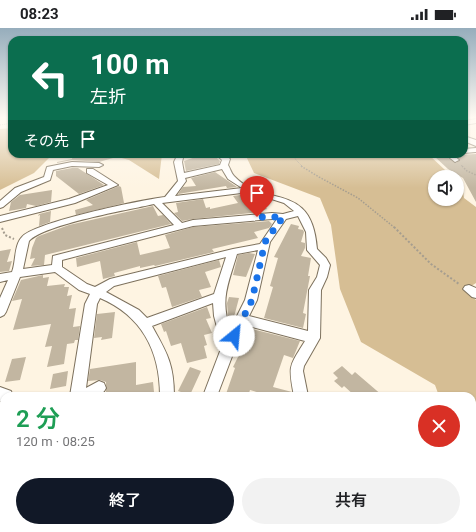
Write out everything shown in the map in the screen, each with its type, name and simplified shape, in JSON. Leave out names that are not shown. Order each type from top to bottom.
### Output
[{"type":"street","points":[[169,198],[181,185],[182,176],[178,167],[182,158]]},
{"type":"street","points":[[225,158],[226,159],[224,166],[231,177],[249,190],[287,201],[301,212],[311,232],[312,250],[325,265],[322,277],[315,290],[314,338],[298,364],[296,371],[299,392]]},
{"type":"street","points":[[0,204],[18,190],[47,178],[50,169],[72,164],[99,164]]},
{"type":"street","points":[[182,176],[224,166]]},
{"type":"street","points":[[0,219],[27,211],[72,201],[114,184],[90,171]]},
{"type":"street","points":[[0,312],[22,258],[24,240],[35,232],[65,222],[169,198],[249,190]]},
{"type":"street","points":[[65,222],[66,214],[71,208],[72,201]]},
{"type":"street","points":[[156,201],[181,226]]},
{"type":"street","points":[[57,268],[57,258],[181,226],[212,221],[272,216],[283,217],[301,212]]},
{"type":"street","points":[[212,392],[229,346],[252,300],[265,242],[283,217]]},
{"type":"street","points":[[78,392],[92,304],[97,292],[110,283],[233,252],[264,246]]},
{"type":"street","points":[[229,346],[220,316],[219,297],[233,252]]},
{"type":"street","points":[[0,278],[57,268],[83,287],[108,296],[135,313],[145,324],[162,357],[167,376],[167,392]]},
{"type":"street","points":[[145,324],[199,303],[219,297]]},
{"type":"street","points":[[243,319],[314,338]]},
{"type":"street","points":[[92,392],[99,388]]},
{"type":"path","points":[[296,158],[301,165],[310,172],[349,192],[366,203],[390,223],[414,249],[437,270],[449,279],[473,292]]},
{"type":"path","points":[[455,160],[467,171],[476,174]]},
{"type":"path","points":[[0,223],[5,235],[14,239],[24,240]]},
{"type":"shaded area","points":[[0,142],[8,142],[8,158],[49,158],[34,173],[0,190]]},
{"type":"shaded area","points":[[122,158],[162,158],[159,179],[129,160]]},
{"type":"shaded area","points":[[247,158],[432,158],[445,170],[428,170],[428,206],[464,206],[464,198],[476,207],[476,283],[465,290],[476,300],[476,392],[438,392],[435,385],[361,342],[340,289],[331,225],[320,198],[254,173]]},
{"type":"building","points":[[468,154],[476,154],[476,202],[464,180],[464,170],[450,170],[436,158],[448,158],[456,163],[460,160],[458,158],[468,158]]},
{"type":"building","points":[[113,158],[99,162],[72,160],[57,163],[72,159]]},
{"type":"building","points":[[193,158],[217,158],[220,161],[219,164],[186,171],[184,161]]},
{"type":"building","points":[[78,168],[104,185],[79,194],[56,176],[56,171]]},
{"type":"building","points":[[215,172],[237,187],[227,188],[226,186],[178,194],[183,187],[196,186],[191,178]]},
{"type":"building","points":[[119,186],[121,187],[124,203],[76,215],[75,210],[93,205],[86,200]]},
{"type":"building","points":[[52,190],[51,202],[36,206],[27,204],[26,208],[9,211],[11,202],[20,195]]},
{"type":"building","points":[[247,194],[253,198],[258,197],[267,209],[260,211],[262,212],[182,221],[174,213],[178,212],[176,203],[203,199],[206,208],[210,207],[210,209],[238,203],[233,196]]},
{"type":"building","points":[[153,206],[158,216],[163,215],[171,224],[45,255],[44,265],[31,266],[35,258],[30,259],[32,248],[36,238],[39,236],[69,225]]},
{"type":"building","points":[[51,211],[50,222],[39,226],[39,214]]},
{"type":"building","points":[[269,221],[272,224],[269,228],[254,232],[258,238],[212,249],[214,252],[155,266],[140,268],[140,266],[114,273],[115,276],[103,279],[100,261],[77,267],[76,258],[137,242],[140,255],[170,248],[165,235],[193,227]]},
{"type":"building","points":[[291,224],[299,226],[298,229],[303,230],[304,232],[301,242],[305,243],[305,248],[301,256],[311,258],[308,276],[310,276],[303,313],[306,314],[303,328],[264,318],[273,287],[270,286],[278,258],[274,257]]},
{"type":"building","points":[[11,249],[7,262],[12,261],[9,271],[0,272],[0,251]]},
{"type":"building","points":[[249,253],[255,254],[246,277],[233,275],[238,255]]},
{"type":"building","points":[[219,260],[221,267],[205,272],[211,287],[199,290],[202,297],[172,307],[166,287],[162,288],[158,276]]},
{"type":"building","points":[[43,275],[43,278],[49,277],[47,286],[65,284],[64,287],[69,287],[67,296],[72,295],[69,309],[76,308],[73,327],[80,326],[78,340],[75,340],[74,343],[67,344],[64,364],[47,367],[52,346],[45,347],[51,324],[13,330],[22,299],[12,301],[21,280]]},
{"type":"building","points":[[229,297],[239,298],[234,317],[228,316],[227,303]]},
{"type":"building","points":[[207,307],[211,318],[206,319],[212,333],[204,335],[207,345],[204,346],[207,358],[187,363],[181,343],[171,346],[166,331],[164,332],[161,324]]},
{"type":"building","points":[[115,312],[112,338],[101,340],[102,337],[94,338],[97,314]]},
{"type":"building","points":[[252,329],[300,341],[293,358],[284,355],[273,387],[292,392],[257,392],[250,390],[249,392],[227,392],[235,368],[233,367]]},
{"type":"building","points":[[26,357],[20,380],[5,382],[12,359]]},
{"type":"building","points":[[136,362],[136,385],[153,382],[154,392],[106,392],[106,382],[100,380],[88,381],[90,369]]},
{"type":"building","points":[[342,366],[352,375],[355,372],[378,392],[351,392],[344,386],[342,388],[334,381],[338,378],[333,373]]},
{"type":"building","points":[[190,367],[201,371],[191,392],[178,391]]},
{"type":"building","points":[[68,371],[66,386],[50,389],[53,374]]},
{"type":"route","points":[[234,336],[252,300],[265,242],[283,217],[257,217]]}]
